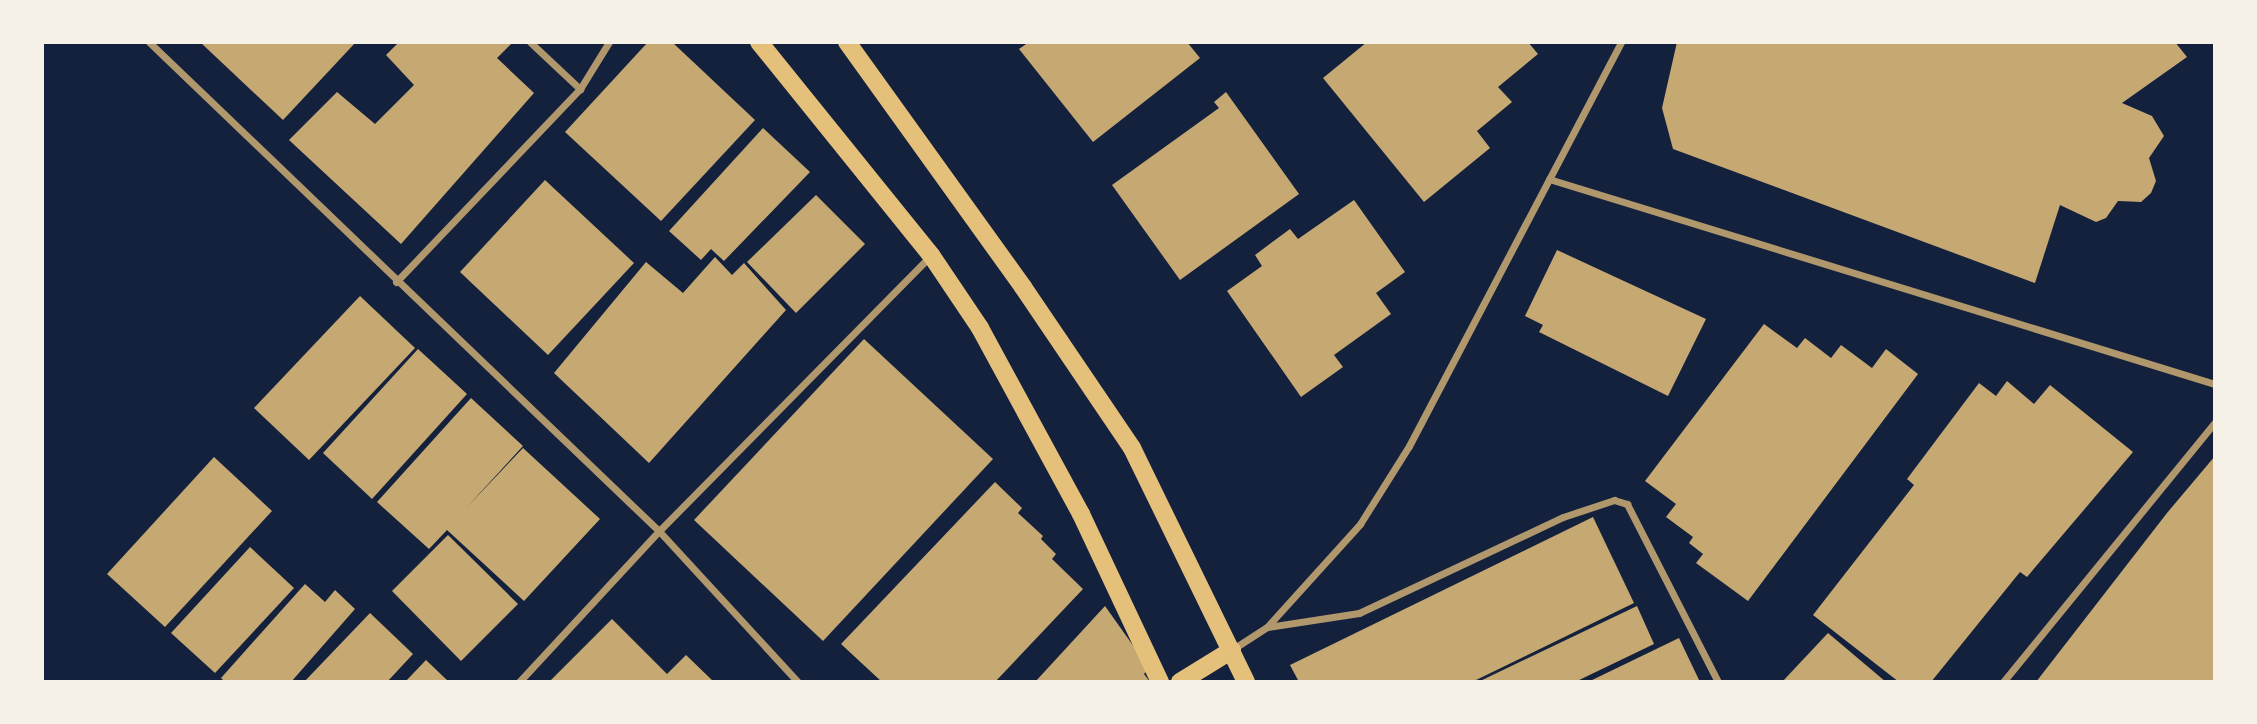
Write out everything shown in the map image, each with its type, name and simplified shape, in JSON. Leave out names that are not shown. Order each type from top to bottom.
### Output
[{"type":"main road","points":[[759,42],[931,255],[980,328],[1081,514],[1160,682]]},
{"type":"main road","points":[[847,42],[1103,402],[1132,448],[1246,682]]},
{"type":"main road","points":[[1180,682],[1232,650]]},
{"type":"street","points":[[149,42],[396,282],[659,531],[798,682]]},
{"type":"street","points":[[530,42],[580,89]]},
{"type":"street","points":[[396,282],[580,89],[609,42]]},
{"type":"street","points":[[1232,650],[1268,627],[1367,513],[1409,446],[1621,42]]},
{"type":"street","points":[[1549,179],[2215,384]]},
{"type":"street","points":[[519,682],[659,531],[931,255]]},
{"type":"street","points":[[2003,682],[2215,422]]},
{"type":"street","points":[[1268,627],[1359,613],[1563,517],[1614,500],[1627,503],[1717,682]]},
{"type":"building","points":[[200,42],[356,42],[283,120]]},
{"type":"building","points":[[399,42],[513,42],[497,58],[534,93],[401,244],[289,140],[337,92],[375,124],[414,85],[386,55]]},
{"type":"building","points":[[648,42],[672,42],[755,120],[661,221],[565,132]]},
{"type":"building","points":[[1029,42],[1187,42],[1200,58],[1093,142],[1019,49]]},
{"type":"building","points":[[1367,42],[1528,42],[1538,54],[1498,87],[1512,102],[1477,131],[1490,148],[1424,202],[1323,78]]},
{"type":"building","points":[[1677,42],[2175,42],[2187,57],[2122,103],[2152,116],[2164,136],[2149,158],[2156,181],[2151,193],[2141,202],[2118,201],[2106,218],[2096,222],[2060,205],[2035,283],[1673,149],[1662,108]]},
{"type":"building","points":[[1226,92],[1299,194],[1180,280],[1112,185],[1219,108],[1214,102]]},
{"type":"building","points":[[763,128],[810,172],[724,261],[711,249],[701,260],[669,231]]},
{"type":"building","points":[[545,180],[634,263],[548,355],[460,272]]},
{"type":"building","points":[[816,195],[865,244],[796,313],[747,262]]},
{"type":"building","points":[[1354,200],[1405,272],[1376,293],[1391,314],[1334,355],[1343,367],[1301,397],[1227,291],[1262,266],[1255,255],[1290,229],[1298,239]]},
{"type":"building","points":[[1557,250],[1706,319],[1668,396],[1539,332],[1543,325],[1525,316]]},
{"type":"building","points":[[715,257],[732,275],[744,263],[786,310],[649,463],[554,373],[646,262],[683,293]]},
{"type":"building","points":[[360,296],[415,348],[309,460],[254,408]]},
{"type":"building","points":[[1764,324],[1797,348],[1805,338],[1831,358],[1841,345],[1872,368],[1886,349],[1918,374],[1748,601],[1696,563],[1703,554],[1689,543],[1693,537],[1666,517],[1676,504],[1645,481]]},
{"type":"building","points":[[864,339],[993,459],[823,641],[694,520]]},
{"type":"building","points":[[418,349],[467,394],[372,499],[323,453]]},
{"type":"building","points":[[2007,381],[2034,404],[2050,385],[2133,452],[2027,577],[2020,572],[1931,682],[1899,682],[1813,615],[1914,485],[1907,479],[1979,383],[1996,396]]},
{"type":"building","points":[[471,398],[523,446],[466,508],[523,448],[600,519],[524,601],[447,530],[429,549],[377,502]]},
{"type":"building","points":[[2215,456],[2215,682],[2036,682],[2167,513]]},
{"type":"building","points":[[214,457],[272,511],[165,627],[107,574]]},
{"type":"building","points":[[995,482],[1022,508],[1018,513],[1043,536],[1041,539],[1056,554],[1052,559],[1083,589],[995,682],[882,682],[841,644]]},
{"type":"building","points":[[1593,517],[1634,603],[1472,682],[1299,682],[1290,665]]},
{"type":"building","points":[[448,535],[518,604],[461,661],[392,591]]},
{"type":"building","points":[[250,547],[294,588],[215,673],[171,633]]},
{"type":"building","points":[[305,584],[325,602],[335,590],[355,609],[291,682],[225,682],[221,678]]},
{"type":"building","points":[[1105,606],[1149,668],[1144,674],[1150,682],[1035,682]]},
{"type":"building","points":[[1637,606],[1654,644],[1575,682],[1478,682]]},
{"type":"building","points":[[370,613],[413,654],[387,682],[304,682]]},
{"type":"building","points":[[612,619],[667,674],[686,655],[714,682],[549,682]]},
{"type":"building","points":[[1828,633],[1886,682],[1782,682]]},
{"type":"building","points":[[1679,638],[1700,682],[1588,682]]},
{"type":"building","points":[[426,660],[449,682],[405,682]]}]
